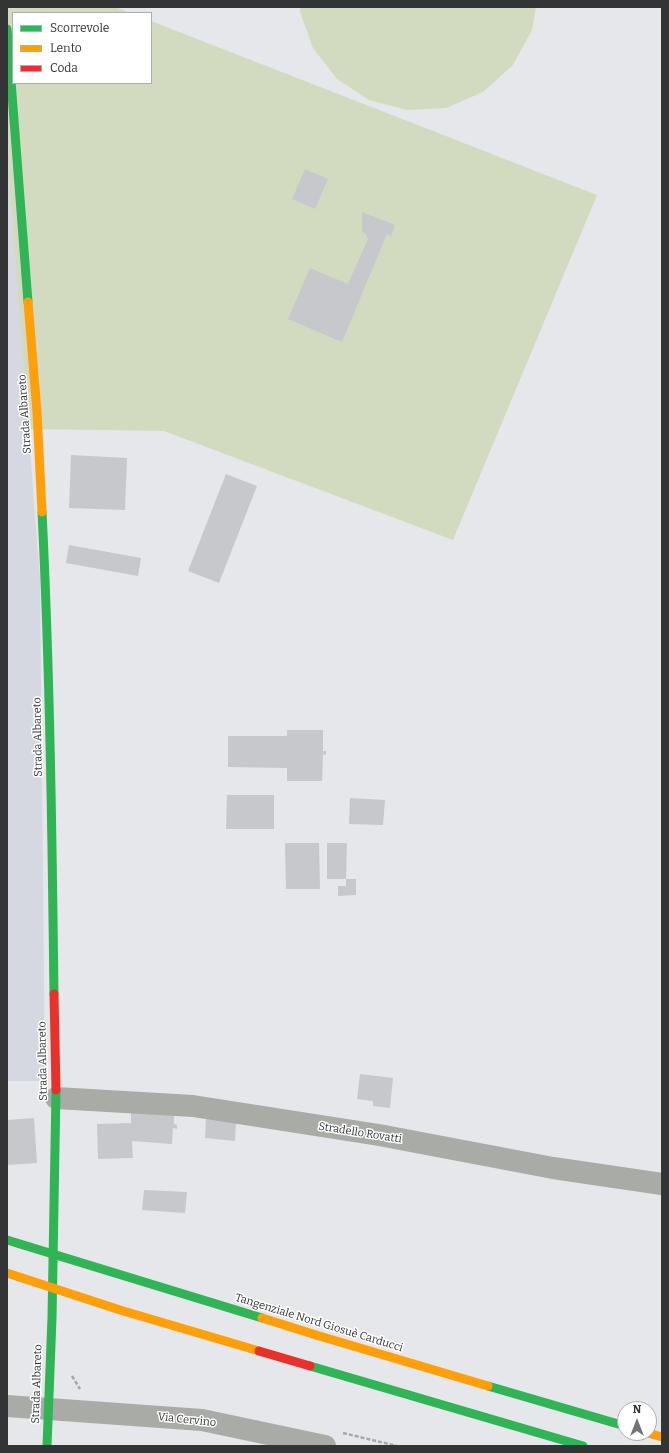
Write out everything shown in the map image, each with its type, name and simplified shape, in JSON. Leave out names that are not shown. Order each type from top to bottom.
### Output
[{"type":"main road","name":"Strada Albareto","points":[[7,29],[37,412],[46,589],[52,782],[56,1098],[52,1310],[47,1446]]},
{"type":"main road","name":"Tangenziale Nord Giosuè Carducci","points":[[7,1240],[316,1335],[617,1424]]},
{"type":"main road","points":[[7,1273],[120,1310],[583,1446]]},
{"type":"street","name":"Stradello Rovatti","points":[[56,1098],[193,1106],[379,1135],[553,1168],[662,1184]]},
{"type":"street","name":"Via Cervino","points":[[7,1406],[202,1420],[325,1446]]},
{"type":"shaded area","points":[[7,152],[40,580],[45,1081],[7,1081]]},
{"type":"green space","points":[[7,7],[115,7],[128,12],[12,12],[12,84],[152,84],[152,21],[597,195],[453,540],[164,431],[28,429],[7,152]]},
{"type":"green space","points":[[300,7],[536,7],[532,30],[513,65],[483,92],[446,108],[407,110],[369,100],[337,79],[313,48],[300,12]]},
{"type":"building","points":[[305,169],[328,179],[315,209],[292,199]]},
{"type":"building","points":[[362,212],[395,225],[391,236],[387,234],[342,342],[288,319],[310,268],[348,284],[368,239],[366,234],[362,232]]},
{"type":"building","points":[[71,455],[127,458],[125,510],[69,508]]},
{"type":"building","points":[[226,474],[257,486],[219,583],[188,571]]},
{"type":"building","points":[[69,545],[141,558],[138,576],[66,563]]},
{"type":"building","points":[[287,730],[323,730],[323,751],[326,751],[326,755],[323,754],[322,781],[287,781],[287,768],[228,767],[228,736],[287,736]]},
{"type":"building","points":[[227,795],[274,795],[274,829],[226,829]]},
{"type":"building","points":[[350,798],[385,800],[383,825],[349,824]]},
{"type":"building","points":[[285,843],[319,843],[320,889],[286,889]]},
{"type":"building","points":[[327,843],[347,843],[346,879],[327,879]]},
{"type":"building","points":[[346,879],[356,879],[356,895],[338,896],[338,886],[346,886]]},
{"type":"building","points":[[360,1074],[393,1078],[390,1108],[373,1106],[373,1101],[357,1099]]},
{"type":"building","points":[[131,1110],[174,1115],[174,1124],[177,1125],[177,1129],[173,1128],[172,1144],[132,1141],[133,1158],[98,1159],[97,1124],[131,1123]]},
{"type":"building","points":[[34,1118],[37,1163],[7,1165],[7,1120]]},
{"type":"building","points":[[206,1118],[236,1122],[235,1141],[205,1138]]},
{"type":"building","points":[[144,1190],[187,1192],[185,1213],[142,1210]]},
{"type":"traffic: fast","points":[[7,29],[28,302]]},
{"type":"traffic: fast","points":[[42,512],[49,693],[54,994]]},
{"type":"traffic: fast","points":[[47,1446],[52,1318],[56,1090]]},
{"type":"traffic: fast","points":[[7,1240],[262,1318]]},
{"type":"traffic: fast","points":[[310,1366],[583,1446]]},
{"type":"traffic: fast","points":[[488,1386],[617,1424]]},
{"type":"traffic: slow","points":[[28,302],[37,412],[42,512]]},
{"type":"traffic: slow","points":[[7,1273],[120,1310],[259,1351]]},
{"type":"traffic: slow","points":[[262,1318],[316,1335]]},
{"type":"traffic: slow","points":[[316,1335],[488,1386]]},
{"type":"traffic: slow","points":[[657,1436],[662,1437]]},
{"type":"traffic: jam","points":[[54,994],[56,1090]]},
{"type":"traffic: jam","points":[[259,1351],[310,1366]]}]
